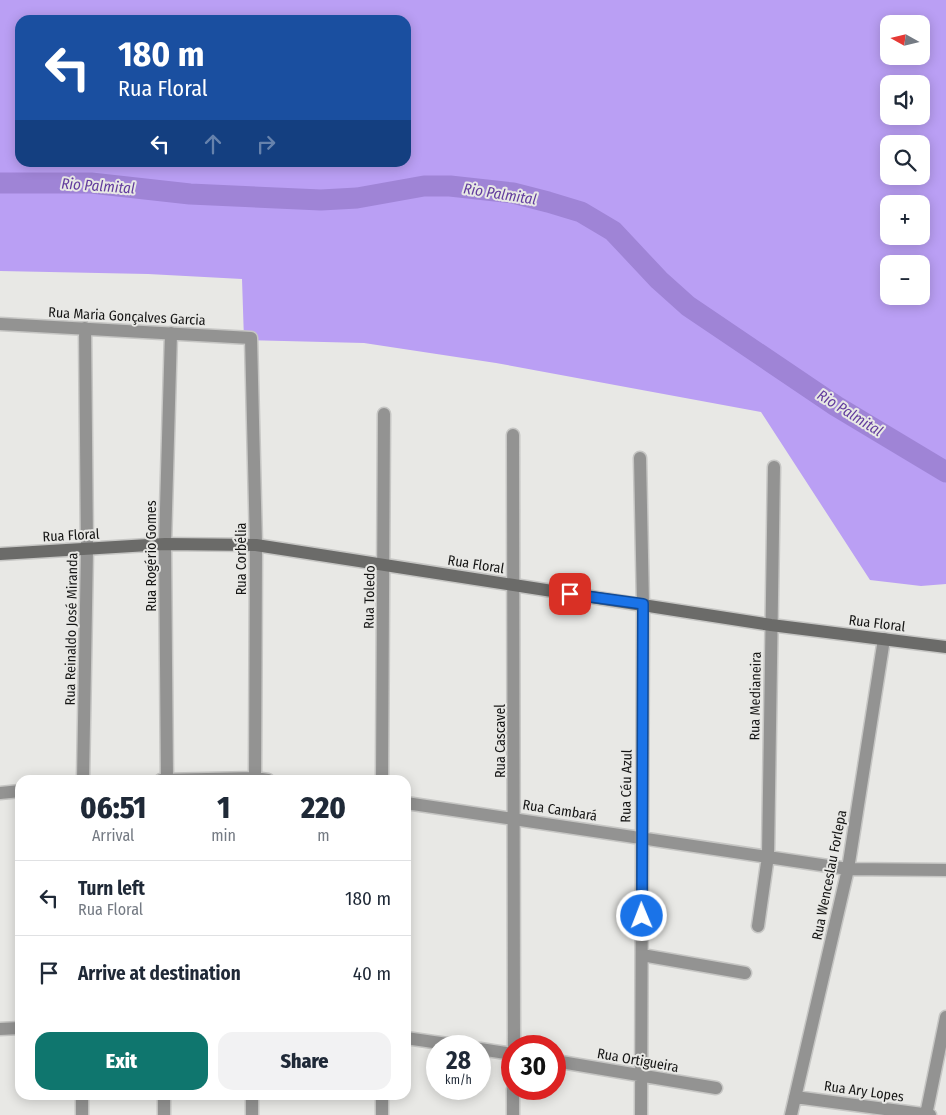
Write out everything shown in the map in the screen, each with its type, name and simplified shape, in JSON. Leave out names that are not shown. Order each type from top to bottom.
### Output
[{"type":"street","name":"Rua Maria Gonçalves Garcia","points":[[0,324],[252,338]]},
{"type":"street","name":"Rua Reinaldo José Miranda","points":[[83,775],[87,549],[85,328]]},
{"type":"street","name":"Rua Rogério Gomes","points":[[167,775],[165,544],[171,333]]},
{"type":"street","name":"Rua Corbélia","points":[[252,338],[259,775]]},
{"type":"street","name":"Rua Toledo","points":[[382,775],[384,414]]},
{"type":"street","name":"Rua Cascavel","points":[[513,435],[514,1035]]},
{"type":"street","name":"Rua Céu Azul","points":[[640,458],[643,604],[640,838],[642,955],[641,1115]]},
{"type":"street","name":"Rua Medianeira","points":[[758,926],[768,856],[774,467]]},
{"type":"street","name":"Rua Floral","points":[[0,554],[165,544],[256,545],[771,625],[946,647]]},
{"type":"street","name":"Rua Wenceslau Forlepa","points":[[791,1115],[848,869],[884,638]]},
{"type":"street","points":[[0,793],[15,792]]},
{"type":"street","name":"Rua Cambará","points":[[411,805],[515,818],[848,869],[946,870]]},
{"type":"street","points":[[642,955],[745,973]]},
{"type":"street","points":[[928,1115],[946,1017]]},
{"type":"street","points":[[0,1029],[15,1028]]},
{"type":"street","points":[[411,1039],[426,1041]]},
{"type":"street","name":"Rua Ortigueira","points":[[566,1063],[716,1088]]},
{"type":"street","name":"Rua Ary Lopes","points":[[795,1097],[928,1115]]},
{"type":"street","points":[[82,1100],[82,1115]]},
{"type":"street","points":[[164,1100],[164,1115]]},
{"type":"street","points":[[252,1100],[252,1115]]},
{"type":"street","points":[[382,1100],[382,1115]]},
{"type":"street","points":[[513,1100],[513,1115]]},
{"type":"shaded area","points":[[0,0],[946,0],[946,584],[921,586],[870,580],[761,412],[496,363],[364,343],[244,340],[242,279],[148,274],[0,271]]},
{"type":"waterway","name":"Rio Palmital","points":[[0,183],[91,183],[190,194],[321,200],[357,198],[424,186],[450,186],[513,193],[581,212],[613,231],[659,280],[688,306],[836,406],[946,472]]},
{"type":"route","points":[[570,594],[643,604],[640,838],[642,916]]}]
